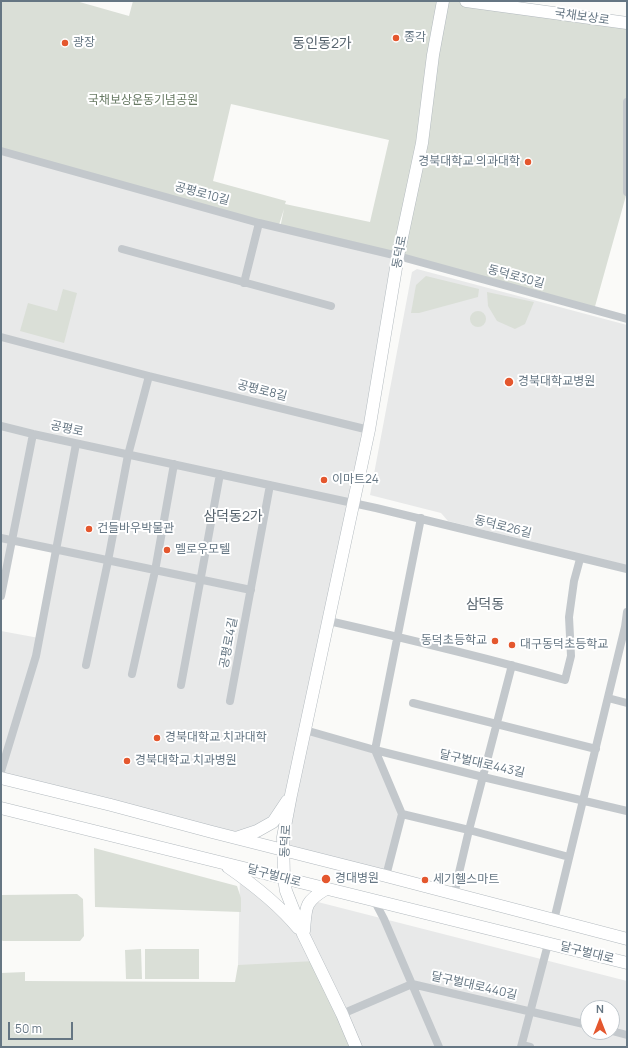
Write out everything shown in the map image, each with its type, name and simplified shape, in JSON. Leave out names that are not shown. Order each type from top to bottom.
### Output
[{"type":"main road","name":"동덕로","points":[[356,1047],[286,891],[284,879],[284,837],[291,795],[369,430],[398,256],[422,143],[433,56],[442,1]]},
{"type":"main road","name":"국채보상로","points":[[466,1],[627,23]]},
{"type":"main road","name":"달구벌대로","points":[[1,778],[627,938]]},
{"type":"main road","points":[[235,838],[257,831],[273,822],[291,795]]},
{"type":"main road","name":"달구벌대로","points":[[1,808],[627,963]]},
{"type":"main road","points":[[222,862],[252,885],[291,919],[304,934]]},
{"type":"main road","points":[[304,934],[306,908],[310,900],[326,889]]},
{"type":"street","points":[[627,102],[627,192]]},
{"type":"street","name":"공평로10길","points":[[1,151],[258,223],[398,256]]},
{"type":"street","points":[[244,283],[258,223]]},
{"type":"street","points":[[122,249],[331,306]]},
{"type":"street","name":"동덕로30길","points":[[398,256],[627,319]]},
{"type":"street","name":"공평로8길","points":[[1,337],[149,376],[369,430]]},
{"type":"street","points":[[86,665],[108,561],[128,454],[149,376]]},
{"type":"street","name":"공평로","points":[[1,426],[76,444],[128,454]]},
{"type":"street","points":[[1,596],[33,434]]},
{"type":"street","points":[[1,771],[36,656],[76,444]]},
{"type":"street","points":[[128,454],[354,503]]},
{"type":"street","points":[[132,674],[155,570],[174,464]]},
{"type":"street","points":[[181,685],[220,474]]},
{"type":"street","name":"공평로4길","points":[[230,701],[270,485]]},
{"type":"street","name":"동덕로26길","points":[[354,503],[421,518],[627,570]]},
{"type":"street","points":[[386,876],[402,814],[375,750],[421,518]]},
{"type":"street","points":[[1,538],[251,590]]},
{"type":"street","points":[[329,621],[512,665],[565,680],[571,656],[569,617],[574,581],[580,558]]},
{"type":"street","points":[[554,920],[626,628],[627,612]]},
{"type":"street","points":[[454,894],[512,665]]},
{"type":"street","points":[[608,698],[627,703]]},
{"type":"street","points":[[413,703],[596,749]]},
{"type":"street","points":[[305,730],[375,750]]},
{"type":"street","name":"달구벌대로443길","points":[[375,750],[627,811]]},
{"type":"street","points":[[402,814],[469,830],[569,857]]},
{"type":"street","name":"달구벌대로440길","points":[[374,900],[384,919],[439,1047]]},
{"type":"street","name":"달구벌대로","points":[[522,1046],[548,944]]},
{"type":"street","points":[[342,1014],[412,984]]},
{"type":"street","name":"달구벌대로440길","points":[[412,984],[580,1023]]},
{"type":"street","points":[[522,1046],[530,1047]]},
{"type":"shaded area","points":[[1,150],[398,256],[305,730],[375,750],[402,814],[386,876],[284,851],[279,814],[235,838],[1,778],[1,631],[39,638],[56,550],[12,541],[1,596]]},
{"type":"shaded area","name":"경북대학교병원","points":[[417,269],[627,325],[627,566],[448,521],[441,513],[370,495],[412,272]]},
{"type":"shaded area","points":[[240,875],[303,933],[310,900],[627,981],[627,1047],[350,1047],[238,965]]},
{"type":"green space","name":"국채보상운동기념공원","points":[[1,1],[76,1],[129,16],[133,1],[466,1],[627,22],[627,192],[594,310],[280,228],[284,209],[278,228],[1,151]],"holes":[[[231,104],[389,140],[370,222],[285,204],[286,201],[213,181]]]},
{"type":"green space","points":[[426,276],[479,289],[478,297],[419,313],[411,313],[416,285]]},
{"type":"green space","points":[[63,289],[77,293],[64,343],[20,331],[28,303],[57,311]]},
{"type":"green space","points":[[487,292],[534,302],[525,324],[515,329],[497,321],[488,306]]},
{"type":"green space","points":[[478,311],[484,313],[486,319],[484,325],[478,327],[472,325],[470,319],[472,313]]},
{"type":"green space","points":[[94,848],[237,886],[241,898],[241,912],[95,907]]},
{"type":"green space","points":[[77,894],[83,899],[84,936],[80,941],[1,940],[1,895]]},
{"type":"green space","points":[[141,949],[142,979],[126,979],[125,950]]},
{"type":"green space","points":[[145,949],[199,949],[199,979],[145,979]]},
{"type":"green space","points":[[315,961],[356,1047],[1,1047],[1,973],[25,972],[25,981],[235,982],[238,965]]},
{"type":"place","name":"종각","points":[[396,38]]},
{"type":"place","name":"광장","points":[[65,43]]},
{"type":"place","name":"경북대학교 의과대학","points":[[528,162]]},
{"type":"place","name":"경북대학교병원","points":[[509,382]]},
{"type":"place","name":"이마트24","points":[[324,480]]},
{"type":"place","name":"건들바우박물관","points":[[89,529]]},
{"type":"place","name":"멜로우모텔","points":[[167,550]]},
{"type":"place","name":"동덕초등학교","points":[[495,641]]},
{"type":"place","name":"대구동덕초등학교","points":[[512,645]]},
{"type":"place","name":"경북대학교 치과대학","points":[[157,738]]},
{"type":"place","name":"경북대학교 치과병원","points":[[127,761]]},
{"type":"place","name":"경대병원","points":[[326,879]]},
{"type":"place","name":"세기헬스마트","points":[[425,880]]},
{"type":"district","name":"동인동2가","points":[[322,44]]},
{"type":"district","name":"삼덕동2가","points":[[233,517]]},
{"type":"district","name":"삼덕동","points":[[485,605]]}]
